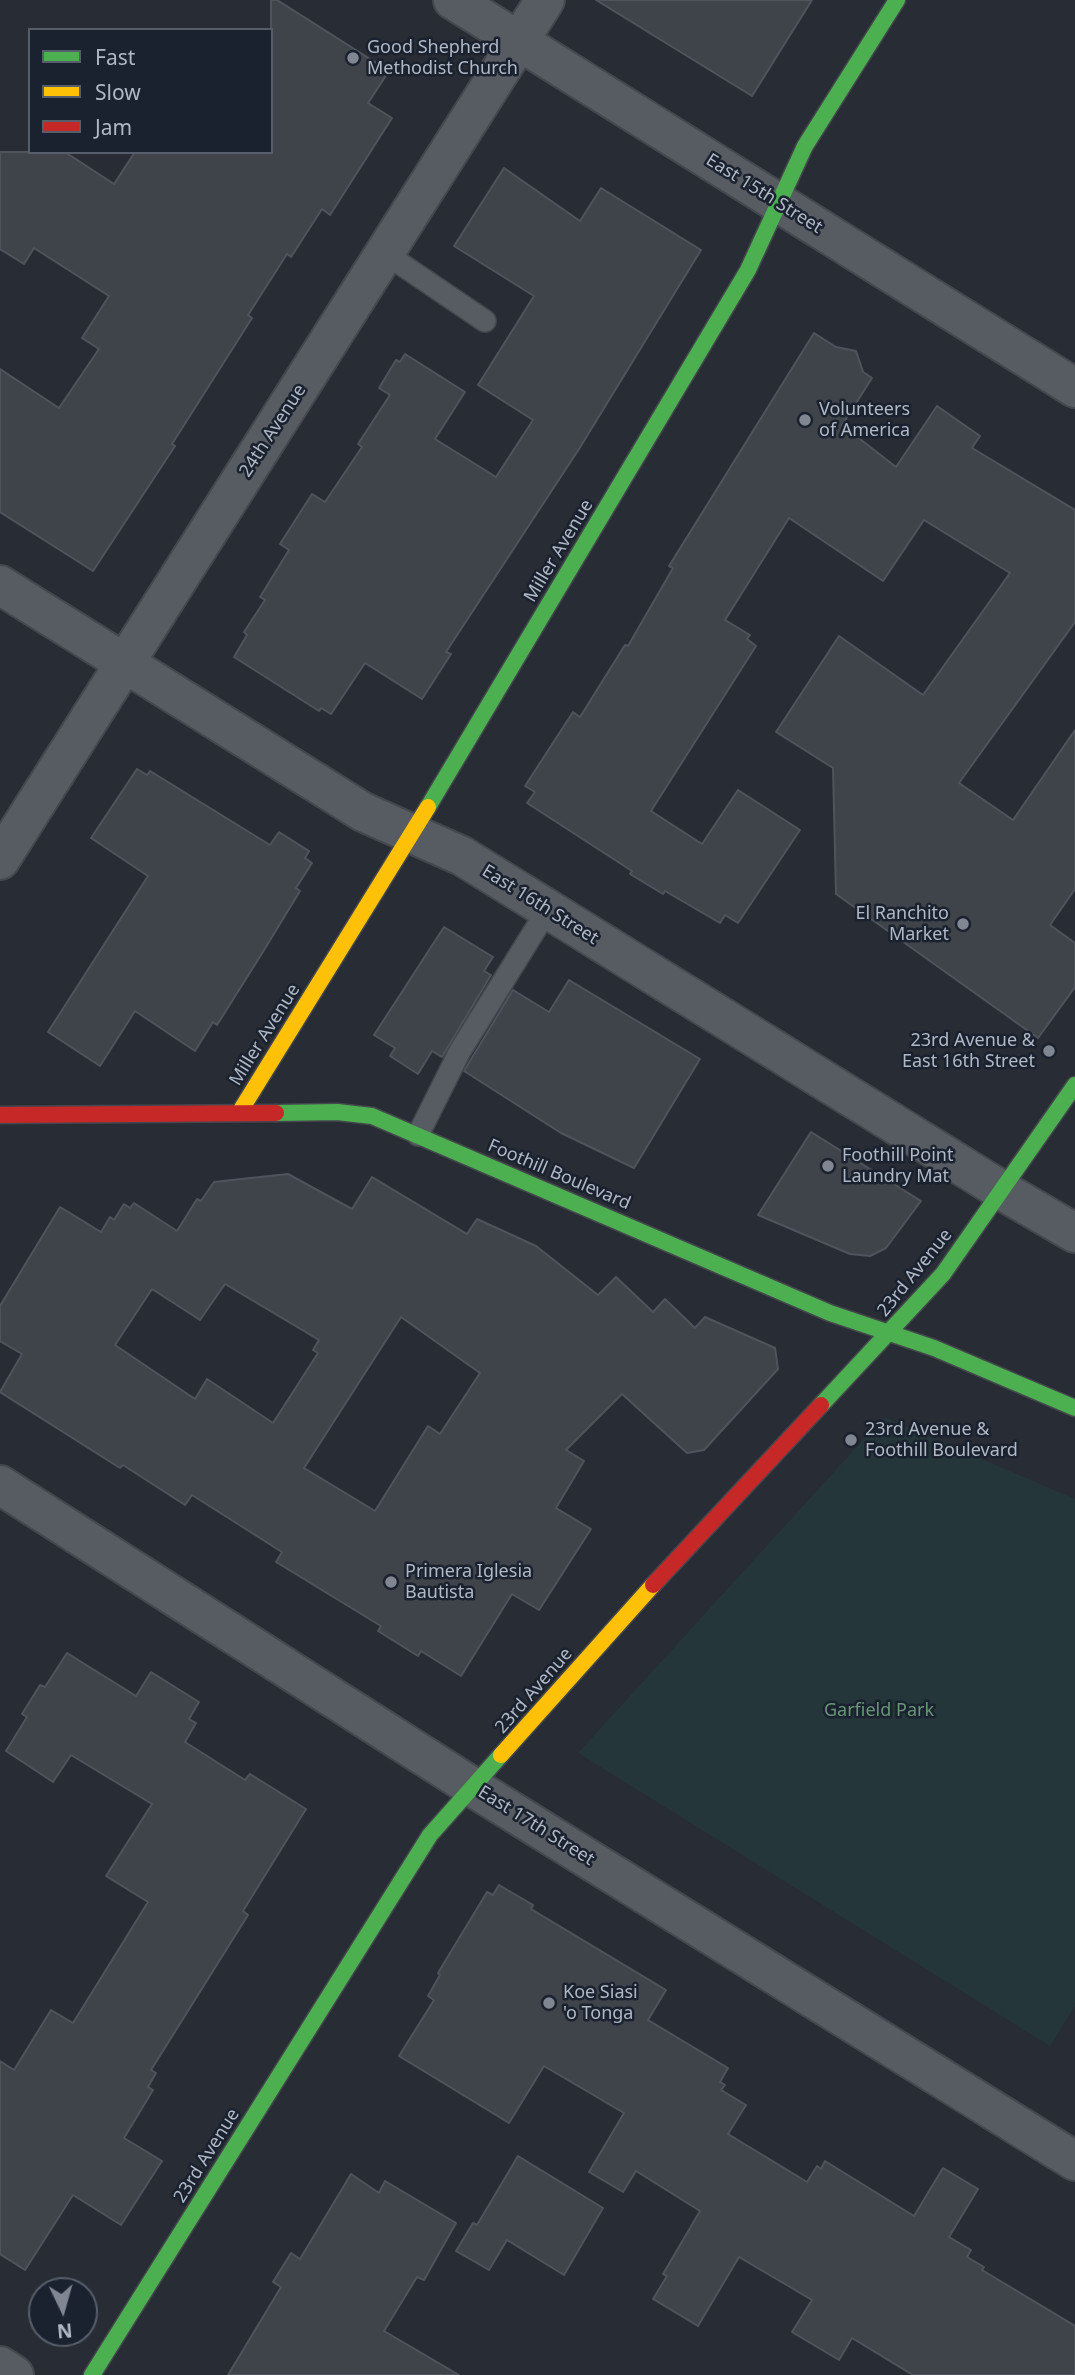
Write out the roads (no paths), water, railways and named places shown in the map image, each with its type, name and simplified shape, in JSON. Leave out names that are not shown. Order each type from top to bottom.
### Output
[{"type":"street","name":"East 15th Street","points":[[453,0],[1075,388]]},
{"type":"street","name":"24th Avenue","points":[[0,860],[545,0]]},
{"type":"street","name":"Miller Avenue","points":[[239,1113],[413,833],[741,282],[805,146],[897,0]]},
{"type":"street","name":"East 16th Street","points":[[0,585],[363,812],[462,856],[1001,1190],[1075,1233]]},
{"type":"street","name":"23rd Avenue","points":[[92,2375],[430,1835],[698,1534],[891,1333],[943,1274],[1075,1085]]},
{"type":"street","name":"Foothill Boulevard","points":[[0,1115],[337,1112],[372,1116],[830,1313],[934,1348],[1075,1408]]},
{"type":"street","name":"East 17th Street","points":[[0,1485],[474,1787],[1075,2161]]},
{"type":"street","points":[[0,2366],[14,2375]]},
{"type":"lane","points":[[386,254],[485,321]]},
{"type":"lane","points":[[418,1135],[460,1051],[548,909]]},
{"type":"place","name":"Good Shepherd Methodist Church","points":[[353,58]]},
{"type":"place","name":"Volunteers of America","points":[[805,420]]},
{"type":"place","name":"El Ranchito Market","points":[[963,924]]},
{"type":"place","name":"23rd Avenue & East 16th Street","points":[[1049,1051]]},
{"type":"place","name":"Foothill Point Laundry Mat","points":[[828,1166]]},
{"type":"place","name":"23rd Avenue & Foothill Boulevard","points":[[851,1440]]},
{"type":"place","name":"Primera Iglesia Bautista","points":[[391,1582]]},
{"type":"place","name":"Koe Siasi 'o Tonga","points":[[549,2003]]},
{"type":"park label","name":"Garfield Park","points":[[879,1711]]}]
